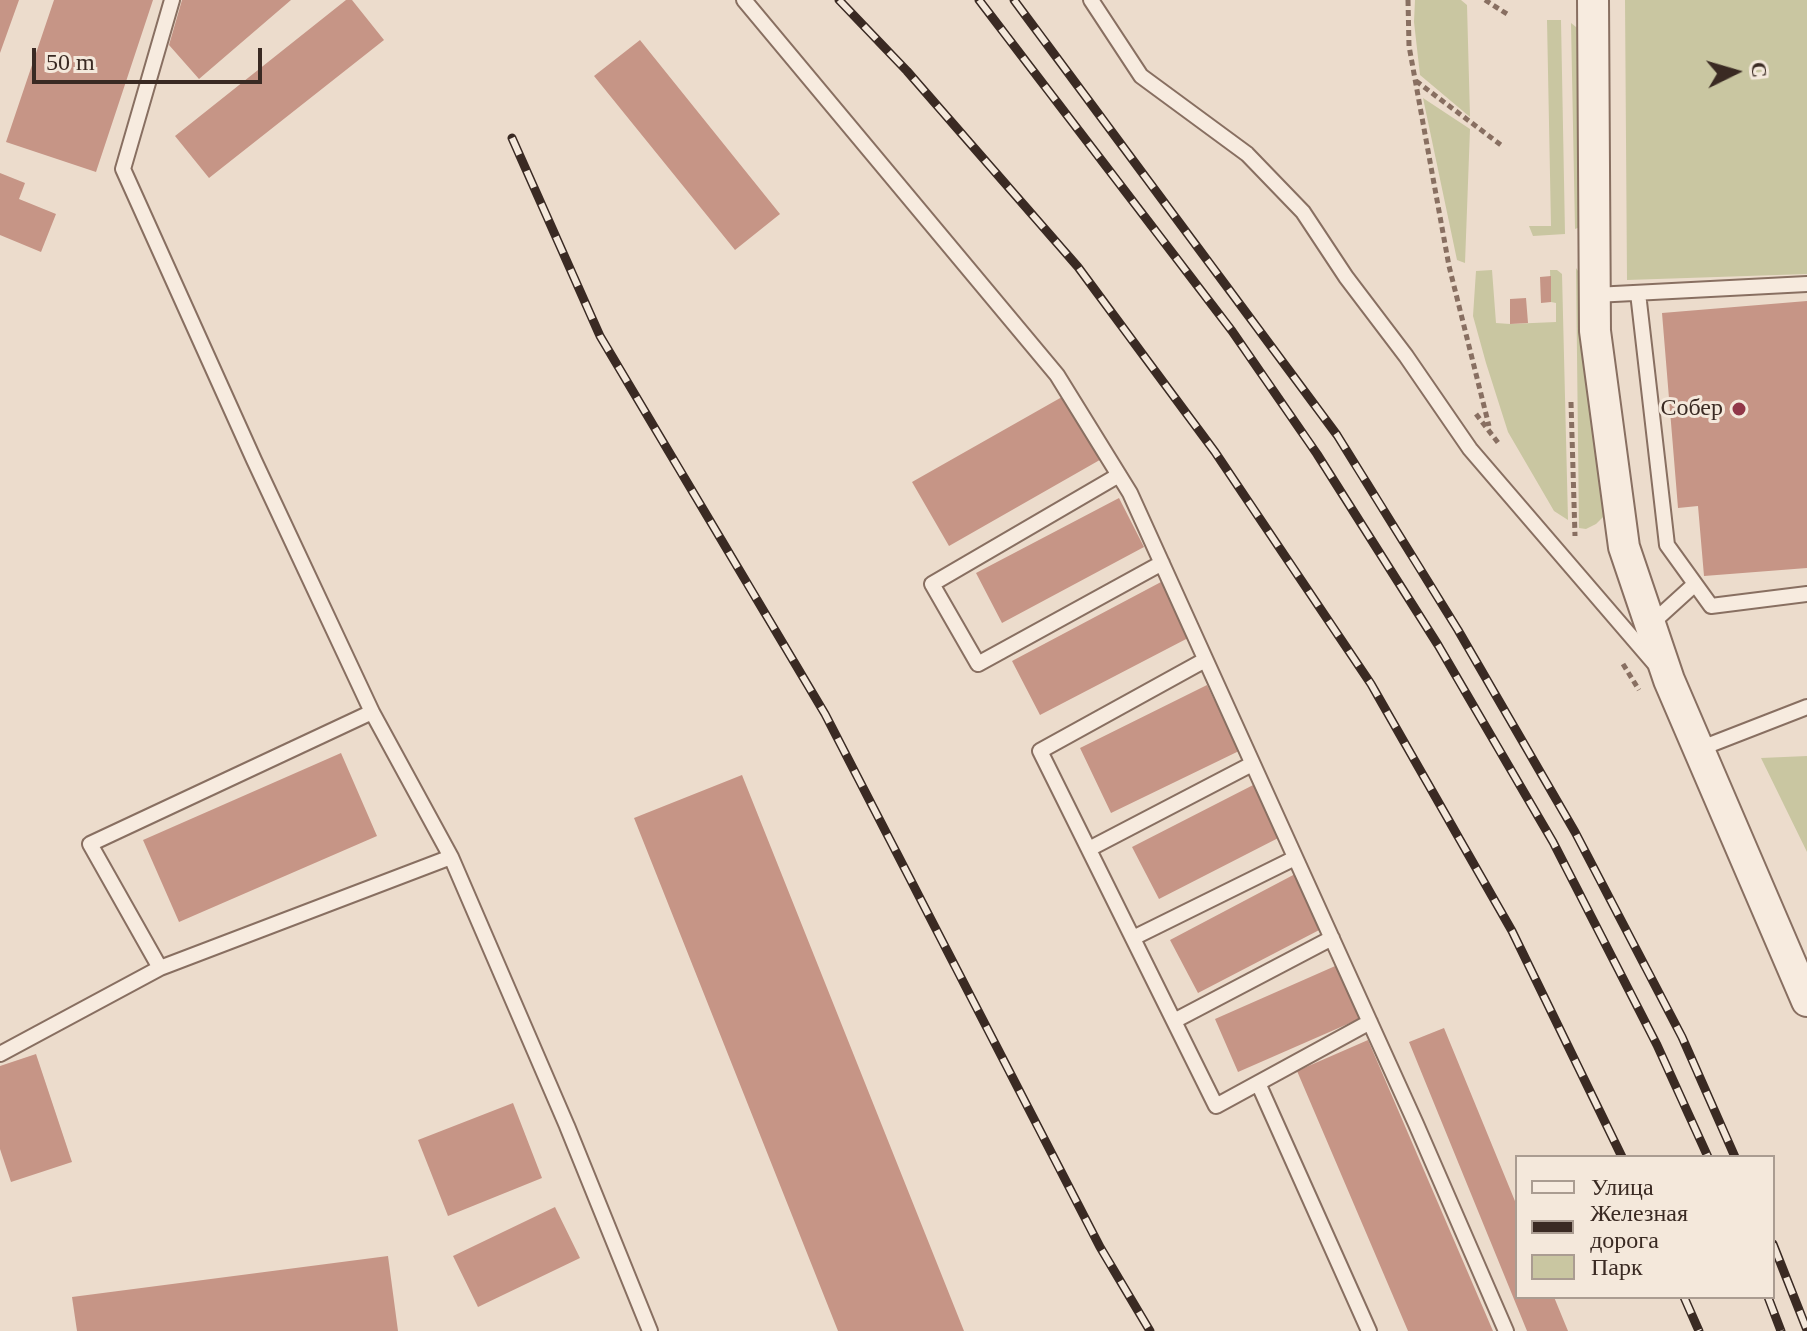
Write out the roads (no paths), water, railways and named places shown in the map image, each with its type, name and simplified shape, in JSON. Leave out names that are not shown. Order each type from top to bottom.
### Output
[{"type":"street","points":[[1593,0],[1595,331],[1624,547],[1669,680],[1807,1001]]},
{"type":"lane","points":[[172,0],[123,169],[372,712],[451,857],[567,1126],[650,1331]]},
{"type":"lane","points":[[744,0],[1057,375],[1130,493],[1370,1022],[1506,1331]]},
{"type":"lane","points":[[1091,0],[1141,76],[1247,154],[1303,212],[1470,449],[1669,680]]},
{"type":"lane","points":[[1595,295],[1807,284]]},
{"type":"lane","points":[[1638,293],[1667,545],[1711,606],[1807,594]]},
{"type":"lane","points":[[1119,475],[932,584],[978,664],[1162,563]]},
{"type":"lane","points":[[1650,625],[1695,584]]},
{"type":"lane","points":[[1205,660],[1040,751],[1216,1106],[1370,1022]]},
{"type":"lane","points":[[1699,749],[1807,707]]},
{"type":"lane","points":[[160,968],[90,844],[372,712]]},
{"type":"lane","points":[[1089,849],[1252,764]]},
{"type":"lane","points":[[0,1054],[160,968],[451,857]]},
{"type":"lane","points":[[1133,938],[1295,858]]},
{"type":"lane","points":[[1174,1021],[1332,938]]},
{"type":"lane","points":[[1258,1083],[1369,1331]]},
{"type":"railway","points":[[839,0],[907,71],[1078,267],[1215,452],[1371,684],[1512,931],[1621,1155]]},
{"type":"railway","points":[[979,0],[1232,331],[1317,454],[1438,645],[1553,842],[1657,1045],[1707,1155]]},
{"type":"railway","points":[[1014,0],[1337,435],[1458,630],[1575,832],[1682,1037],[1734,1155]]},
{"type":"railway","points":[[512,138],[600,336],[825,714],[1100,1247],[1150,1331]]},
{"type":"railway","points":[[1775,1249],[1807,1330]]},
{"type":"railway","points":[[1685,1299],[1699,1331]]},
{"type":"railway","points":[[1769,1299],[1781,1331]]},
{"type":"place","name":"Собер","points":[[1739,409]]}]
